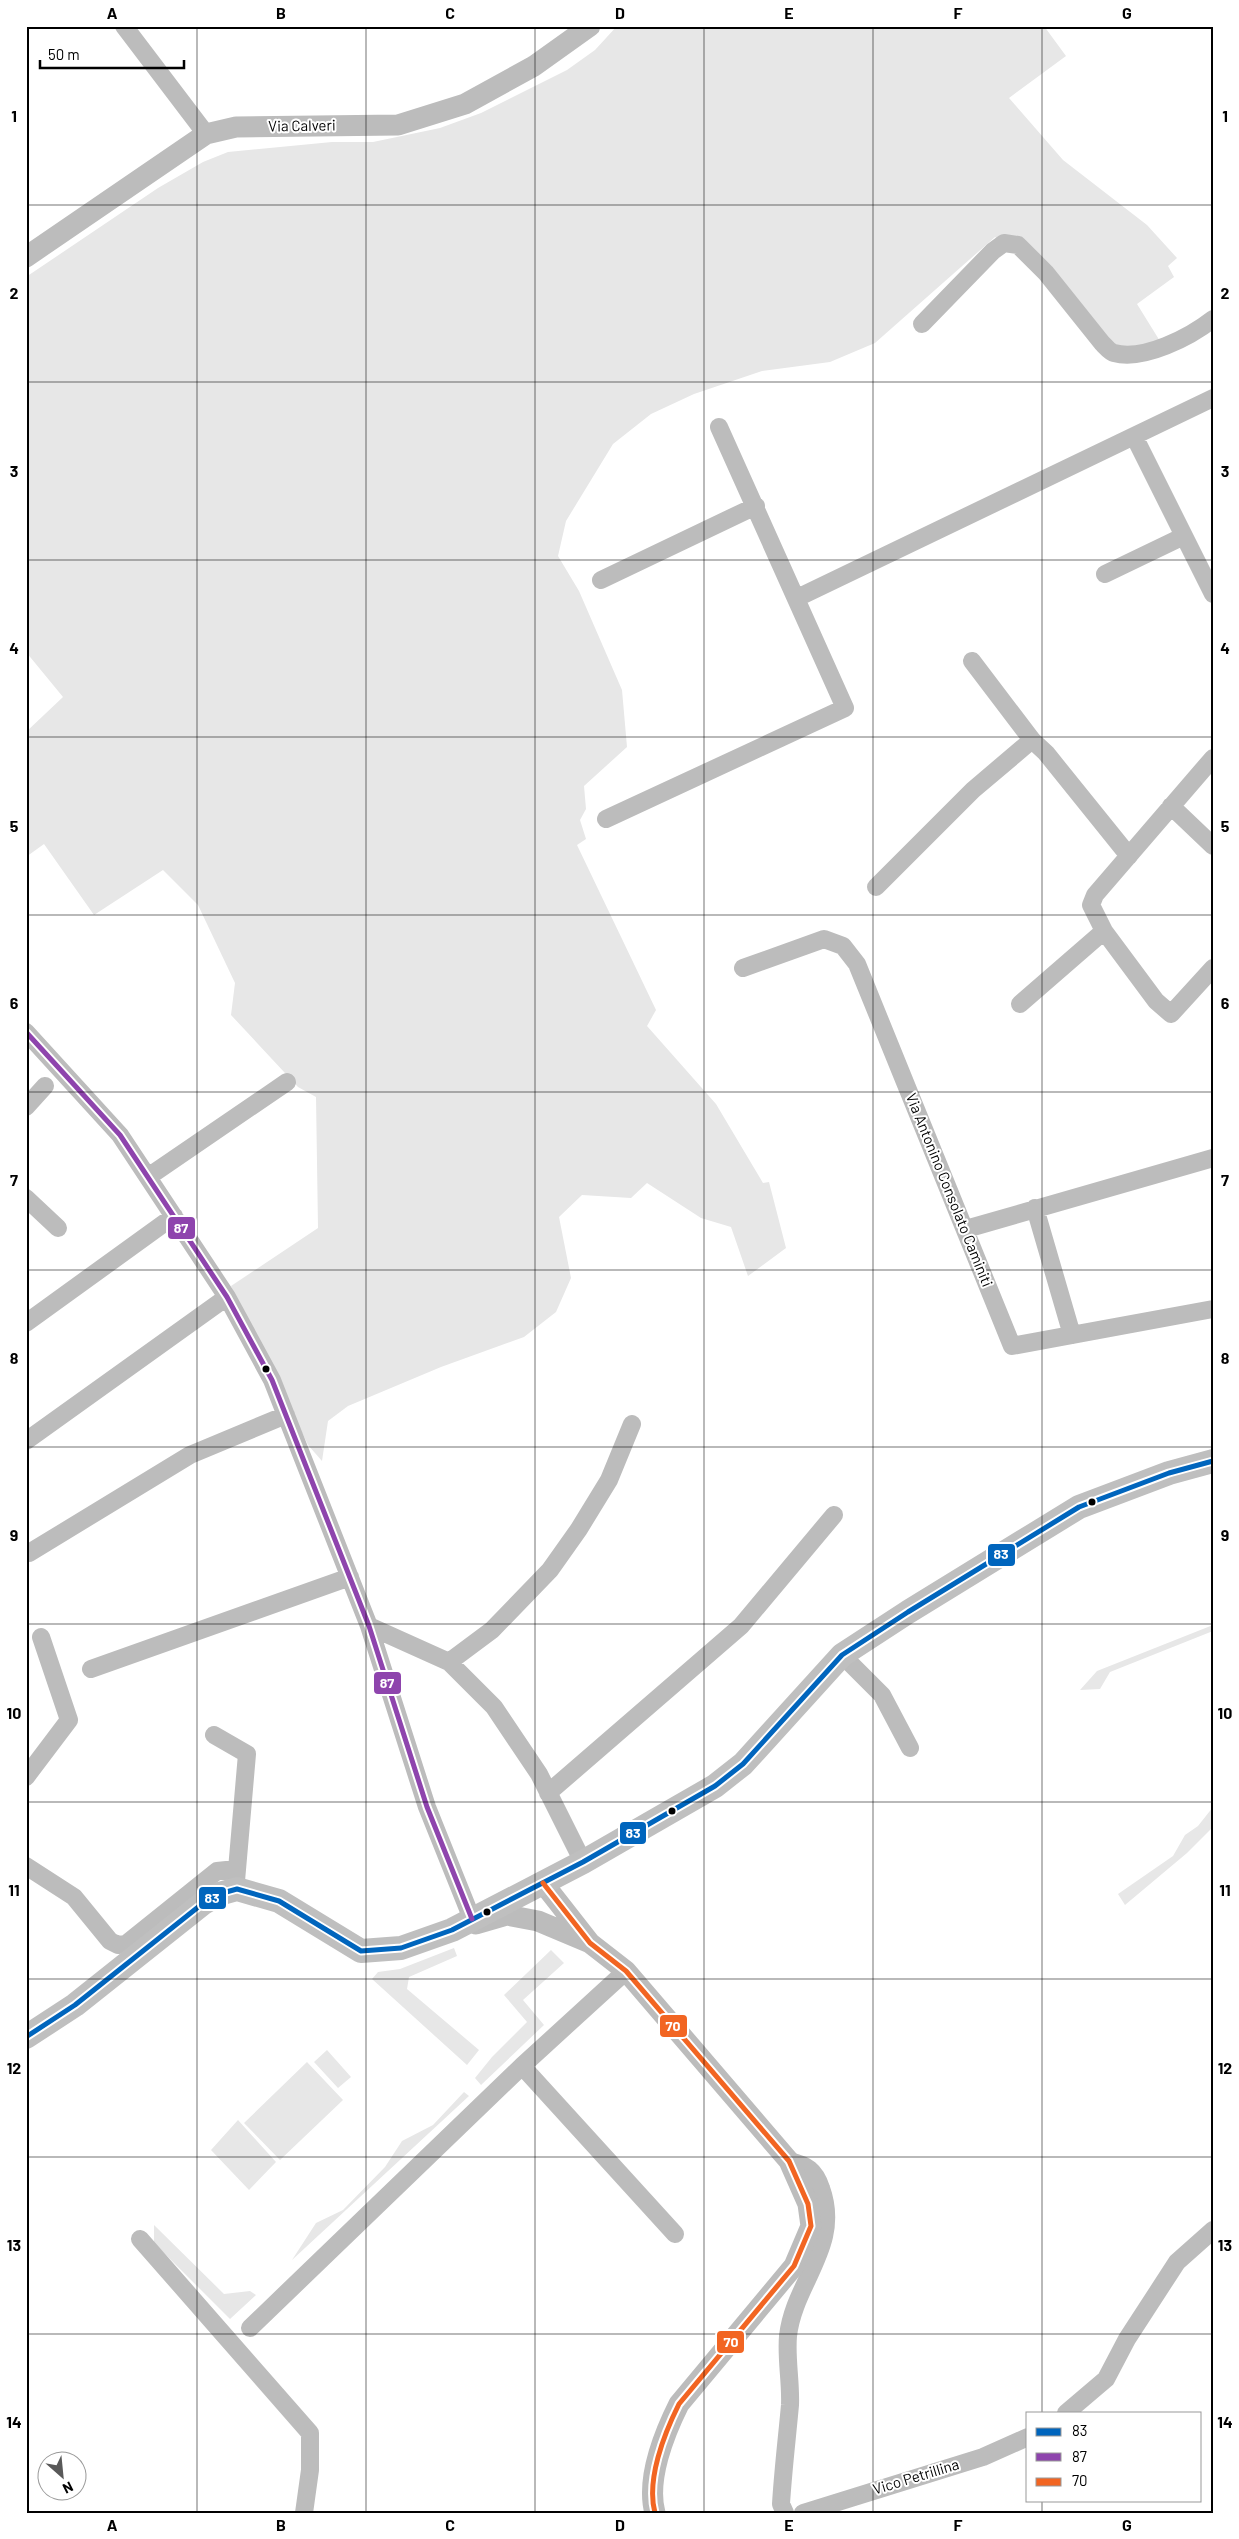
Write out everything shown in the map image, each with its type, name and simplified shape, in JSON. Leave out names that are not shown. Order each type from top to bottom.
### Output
[{"type":"main road","points":[[26,2037],[75,2005],[236,1879],[279,1901],[361,1951],[401,1948],[462,1925],[583,1862],[715,1786],[742,1764],[842,1655],[1079,1507],[1169,1473],[1213,1461]]},
{"type":"street","points":[[124,26],[206,134]]},
{"type":"street","name":"Via Calveri","points":[[26,257],[206,134],[236,127],[398,125],[465,104],[534,66],[590,26]]},
{"type":"street","points":[[922,324],[993,251],[1004,243],[1018,245],[1046,272],[1112,353],[1132,355],[1180,341],[1213,318]]},
{"type":"street","points":[[797,598],[1213,398]]},
{"type":"street","points":[[606,819],[845,708],[719,427]]},
{"type":"street","points":[[1134,436],[1213,594]]},
{"type":"street","points":[[601,580],[756,506]]},
{"type":"street","points":[[1105,574],[1184,536]]},
{"type":"street","points":[[972,661],[1032,740],[1046,753],[1129,856]]},
{"type":"street","points":[[876,887],[973,790],[1032,740]]},
{"type":"street","points":[[1213,758],[1095,895],[1091,905],[1104,931],[1156,1001],[1172,1014],[1213,968]]},
{"type":"street","points":[[1172,806],[1213,846]]},
{"type":"street","points":[[1020,1004],[1104,931]]},
{"type":"street","name":"Via Antonino Consolato Caminiti","points":[[743,968],[824,939],[843,946],[857,964],[1012,1346],[1213,1309]]},
{"type":"street","points":[[26,1032],[120,1134],[227,1297],[272,1380],[369,1626],[427,1807],[462,1925],[507,1915],[538,1921],[590,1943]]},
{"type":"street","points":[[148,1177],[287,1082]]},
{"type":"street","points":[[26,1107],[44,1086]]},
{"type":"street","points":[[966,1229],[1213,1158]]},
{"type":"street","points":[[26,1198],[58,1228]]},
{"type":"street","points":[[1035,1208],[1072,1335]]},
{"type":"street","points":[[26,1323],[174,1216]]},
{"type":"street","points":[[26,1441],[227,1297]]},
{"type":"street","points":[[28,1552],[190,1455],[286,1415]]},
{"type":"street","points":[[450,1662],[492,1630],[550,1570],[579,1529],[609,1480],[632,1424]]},
{"type":"street","points":[[548,1794],[741,1626],[834,1515]]},
{"type":"street","points":[[91,1669],[350,1577]]},
{"type":"street","points":[[369,1626],[450,1662],[494,1708],[540,1774],[548,1794],[583,1862]]},
{"type":"street","points":[[26,1776],[69,1720],[40,1637]]},
{"type":"street","points":[[842,1655],[882,1696],[910,1748]]},
{"type":"street","points":[[26,1866],[74,1897],[110,1941],[118,1944],[126,1944],[217,1871],[236,1879],[247,1754],[214,1735]]},
{"type":"street","points":[[543,1883],[590,1943],[626,1971],[789,2161],[808,2204],[811,2226],[805,2244],[794,2266],[679,2404],[666,2430],[654,2482],[652,2501],[655,2513]]},
{"type":"street","points":[[250,2328],[522,2066],[626,1971]]},
{"type":"street","points":[[522,2066],[675,2234]]},
{"type":"street","points":[[785,2513],[781,2504],[790,2404],[788,2336],[802,2292],[821,2252],[827,2225],[826,2202],[816,2175],[805,2164],[789,2161]]},
{"type":"street","points":[[1067,2412],[1106,2379],[1127,2339],[1177,2262],[1213,2230]]},
{"type":"street","points":[[140,2239],[310,2433],[310,2470],[304,2513]]},
{"type":"street","name":"Vico Petrillina","points":[[803,2513],[983,2457],[1026,2438]]},
{"type":"shaded area","points":[[617,26],[1044,26],[1066,56],[1009,98],[1063,160],[1147,225],[1177,258],[1168,266],[1174,277],[1137,304],[1163,346],[1112,353],[1046,273],[995,237],[875,343],[830,362],[762,371],[694,394],[651,414],[613,444],[566,521],[558,556],[579,591],[622,690],[627,747],[584,786],[586,809],[580,820],[586,839],[577,845],[656,1010],[647,1026],[716,1104],[763,1183],[769,1182],[786,1248],[748,1276],[731,1227],[701,1218],[647,1183],[631,1198],[582,1195],[559,1217],[571,1278],[556,1312],[524,1337],[441,1367],[348,1406],[328,1421],[322,1461],[308,1445],[231,1286],[318,1228],[316,1097],[298,1087],[231,1015],[235,983],[198,905],[163,870],[94,915],[44,844],[26,857],[26,732],[63,697],[26,652],[26,277],[158,188],[203,162],[228,152],[332,142],[373,142],[440,128],[481,113],[567,70],[595,50]]},
{"type":"shaded area","points":[[1213,1625],[1213,1631],[1110,1672],[1100,1689],[1080,1690],[1097,1671]]},
{"type":"shaded area","points":[[1213,1807],[1213,1827],[1187,1853],[1125,1905],[1118,1894],[1173,1856],[1185,1835],[1198,1826]]},
{"type":"shaded area","points":[[454,1948],[457,1956],[409,1977],[407,1989],[479,2050],[467,2065],[372,1979],[378,1972],[400,1969]]},
{"type":"shaded area","points":[[551,1950],[564,1963],[523,2000],[544,2025],[481,2085],[475,2078],[492,2057],[527,2022],[504,1995]]},
{"type":"shaded area","points":[[327,2050],[351,2077],[338,2088],[314,2062]]},
{"type":"shaded area","points":[[307,2062],[343,2100],[280,2160],[244,2123]]},
{"type":"shaded area","points":[[464,2092],[469,2096],[292,2260],[316,2223],[343,2210],[385,2167],[402,2141],[433,2125]]},
{"type":"shaded area","points":[[238,2120],[276,2162],[249,2190],[211,2150]]},
{"type":"shaded area","points":[[154,2225],[224,2294],[250,2291],[256,2295],[230,2319],[154,2243]]},
{"type":"transit line","name":"87","points":[[26,1032],[120,1135],[227,1297],[272,1380],[369,1626],[427,1807],[472,1919]]},
{"type":"transit line","name":"83","points":[[26,2037],[75,2005],[202,1904],[219,1894],[237,1889],[279,1901],[361,1951],[401,1948],[452,1930],[583,1862],[715,1786],[743,1764],[842,1655],[908,1612],[1079,1507],[1169,1473],[1213,1461]]},
{"type":"transit line","name":"70","points":[[543,1883],[590,1943],[626,1971],[789,2161],[808,2204],[811,2226],[794,2266],[679,2404],[658,2457],[653,2486],[655,2513]]}]
